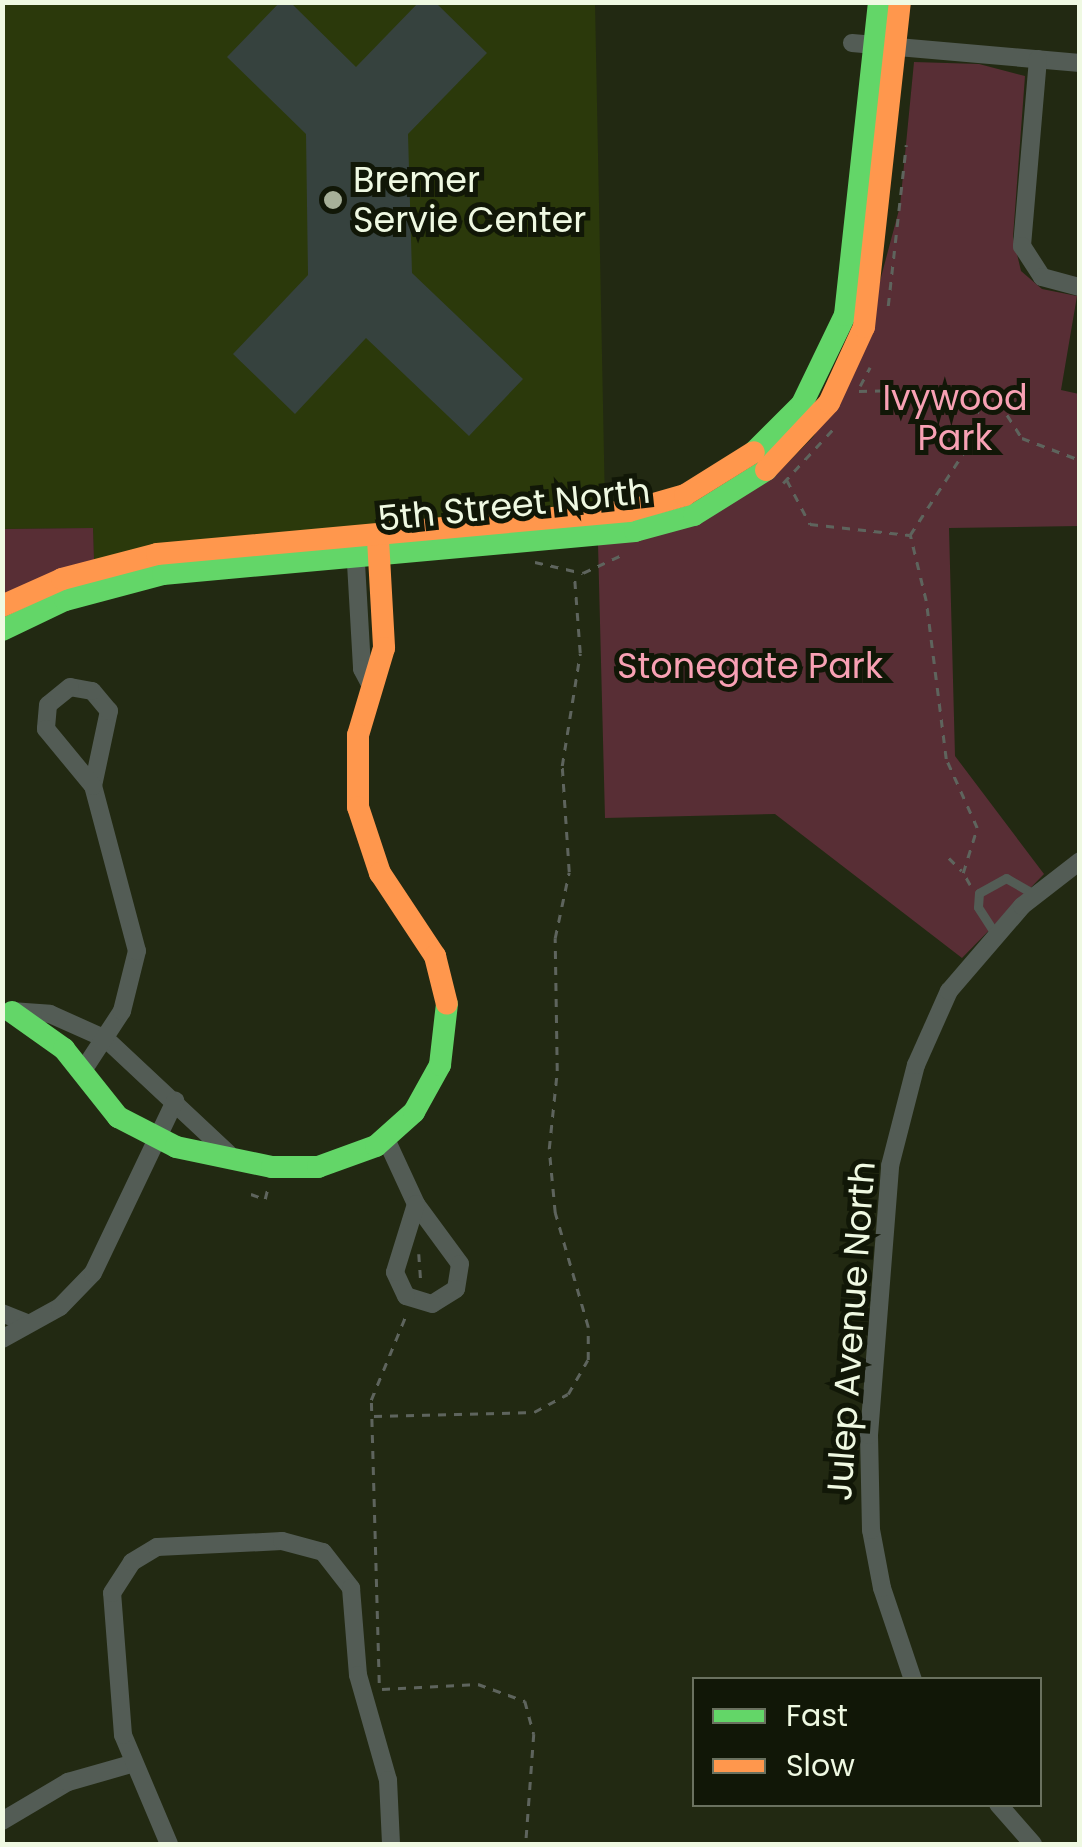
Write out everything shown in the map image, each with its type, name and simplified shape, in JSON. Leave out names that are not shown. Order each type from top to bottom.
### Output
[{"type":"street","name":"5th Street North","points":[[2,606],[62,578],[134,558],[655,527],[733,495],[795,446],[843,380],[867,313],[874,45],[879,2]]},
{"type":"street","name":"5th Street North","points":[[874,45],[900,2]]},
{"type":"street","points":[[874,45],[1080,63]]},
{"type":"street","points":[[1038,59],[1022,246],[1042,277],[1080,287]]},
{"type":"street","name":"5th Street North","points":[[2,630],[65,600],[129,580],[367,545]]},
{"type":"street","points":[[7,1011],[56,1042],[108,1107],[154,1138],[272,1167],[311,1168],[386,1139],[433,1082],[448,1007],[435,956],[380,873],[359,817],[356,754],[370,684],[381,671],[384,648],[367,545]]},
{"type":"street","points":[[82,1072],[106,1039],[131,990],[137,951],[92,786],[46,729],[48,705],[70,688],[92,690],[109,711],[92,786]]},
{"type":"street","name":"Julep Avenue North","points":[[911,1677],[882,1588],[872,1530],[869,1435],[890,1166],[916,1066],[949,991],[1036,895],[1080,861]]},
{"type":"street","points":[[7,1011],[50,1014],[106,1039],[228,1154]]},
{"type":"street","points":[[2,1339],[60,1306],[93,1272],[175,1101]]},
{"type":"street","points":[[386,1139],[416,1204],[460,1264],[453,1292],[432,1304],[406,1296],[395,1272],[416,1204]]},
{"type":"street","points":[[2,1314],[27,1323]]},
{"type":"street","points":[[169,1844],[131,1764],[114,1684],[114,1587],[137,1558],[179,1543],[297,1542],[328,1556],[346,1577],[359,1686],[388,1780],[391,1844]]},
{"type":"street","points":[[2,1821],[60,1786],[131,1764]]},
{"type":"street","points":[[1001,1807],[1032,1844]]},
{"type":"lane","points":[[996,935],[978,907],[978,893],[1006,878],[1036,895]]},
{"type":"path","points":[[886,316],[907,132]]},
{"type":"path","points":[[852,401],[872,360]]},
{"type":"path","points":[[858,390],[984,386],[994,391],[1022,438],[1080,460]]},
{"type":"path","points":[[964,873],[977,828],[946,759],[926,601],[910,535],[969,444],[984,386]]},
{"type":"path","points":[[771,492],[840,421]]},
{"type":"path","points":[[786,480],[810,524],[910,535]]},
{"type":"path","points":[[526,561],[574,572],[638,550]]},
{"type":"path","points":[[374,1416],[539,1411],[568,1394],[588,1360],[589,1333],[556,1213],[549,1150],[557,1064],[556,938],[568,872],[562,766],[579,661],[574,572]]},
{"type":"path","points":[[949,858],[978,893]]},
{"type":"path","points":[[251,1194],[266,1198],[267,1178]]},
{"type":"path","points":[[416,1243],[424,1274],[418,1292]]},
{"type":"path","points":[[410,1308],[374,1386],[380,1690],[478,1684],[524,1701],[534,1734],[526,1844]]},
{"type":"shaded area","points":[[2,3],[595,3],[605,506],[94,560],[93,528],[3,529]]},
{"type":"green space","points":[[914,62],[979,64],[1025,76],[1013,237],[1021,271],[1042,289],[1077,296],[1061,390],[1079,394],[1079,526],[949,528],[955,756],[1044,874],[962,958],[775,814],[605,818],[598,544],[777,474],[813,437],[857,367],[900,206]]},
{"type":"green space","points":[[93,528],[94,560],[3,597],[3,529]]},
{"type":"building","points":[[280,2],[290,2],[356,67],[419,2],[435,2],[487,53],[408,134],[412,273],[523,379],[469,436],[366,338],[295,414],[233,354],[308,275],[306,134],[227,57]]},
{"type":"traffic: fast","points":[[754,452],[802,404],[845,315],[879,2]]},
{"type":"traffic: fast","points":[[2,630],[65,600],[163,574],[635,531],[694,515],[766,470]]},
{"type":"traffic: fast","points":[[12,1012],[64,1049],[118,1117],[176,1147],[272,1167],[318,1167],[376,1146],[414,1112],[440,1065],[447,1004]]},
{"type":"traffic: slow","points":[[766,470],[829,403],[864,327],[900,2]]},
{"type":"traffic: slow","points":[[2,606],[62,579],[157,554],[629,511],[685,495],[754,452]]},
{"type":"traffic: slow","points":[[378,539],[384,648],[358,735],[358,807],[380,873],[435,956],[447,1004]]},
{"type":"place","name":"Bremer Servie Center","points":[[333,200]]},
{"type":"park label","name":"Ivywood Park","points":[[955,418]]},
{"type":"park label","name":"Stonegate Park","points":[[750,666]]}]
